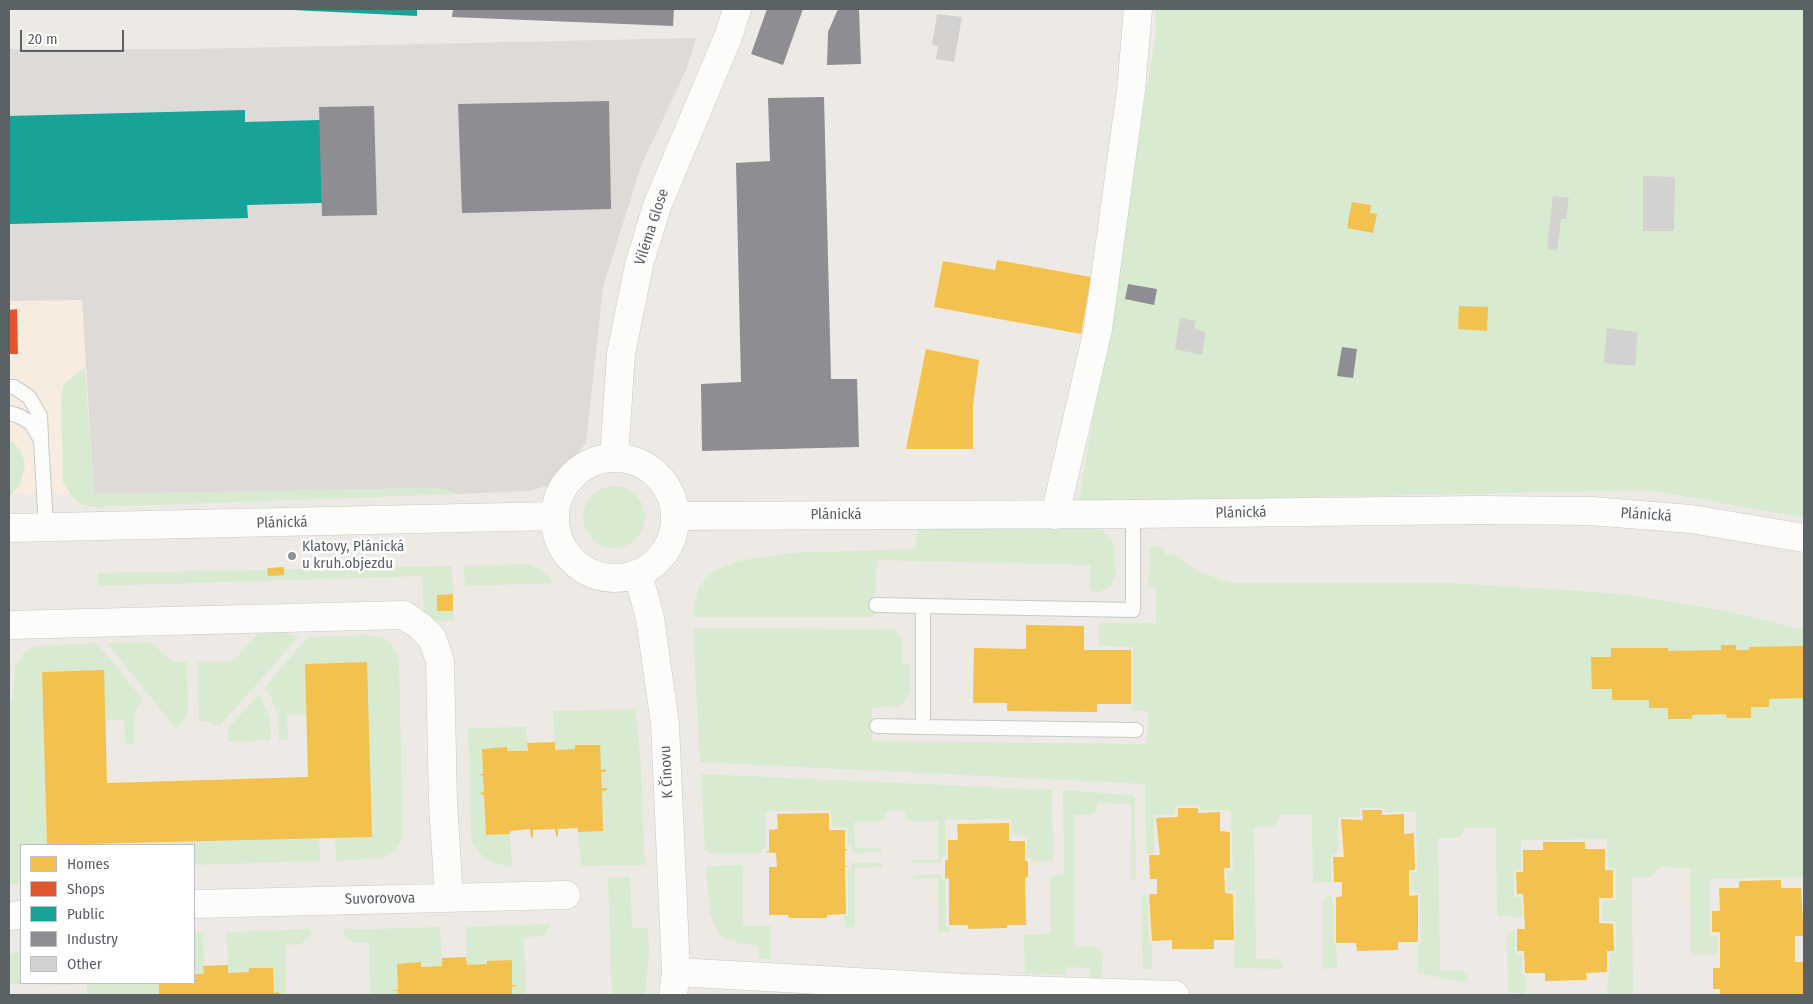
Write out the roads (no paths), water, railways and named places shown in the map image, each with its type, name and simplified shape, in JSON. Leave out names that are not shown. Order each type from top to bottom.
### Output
[{"type":"street","name":"Viléma Glose","points":[[614,457],[621,354],[639,265],[657,206],[728,37],[737,9]]},
{"type":"street","points":[[1055,515],[1098,329],[1131,90],[1138,9]]},
{"type":"street","points":[[614,457],[637,461],[657,474],[671,492],[676,516],[674,534],[667,551],[654,565],[638,574],[615,578],[591,574],[572,560],[558,540],[554,516],[559,494],[572,475],[591,462],[614,457]]},
{"type":"street","name":"Plánická","points":[[676,516],[1055,515],[1479,510],[1591,511],[1691,519],[1804,538]]},
{"type":"street","name":"Plánická","points":[[9,528],[554,516]]},
{"type":"street","name":"K Čínovu","points":[[638,574],[650,618],[665,724],[675,983],[900,990],[1175,995]]},
{"type":"street","points":[[9,625],[404,615],[420,626],[432,638],[440,661],[443,803],[449,898]]},
{"type":"street","name":"Suvorovova","points":[[195,904],[566,895]]},
{"type":"lane","points":[[9,387],[14,387],[29,397],[40,416],[46,527]]},
{"type":"lane","points":[[9,413],[31,423],[41,440]]},
{"type":"lane","points":[[876,605],[1133,610],[1133,514]]},
{"type":"lane","points":[[923,606],[923,727]]},
{"type":"lane","points":[[877,726],[1136,730]]},
{"type":"place","name":"Klatovy, Plánická u kruh.objezdu","points":[[292,556]]}]
